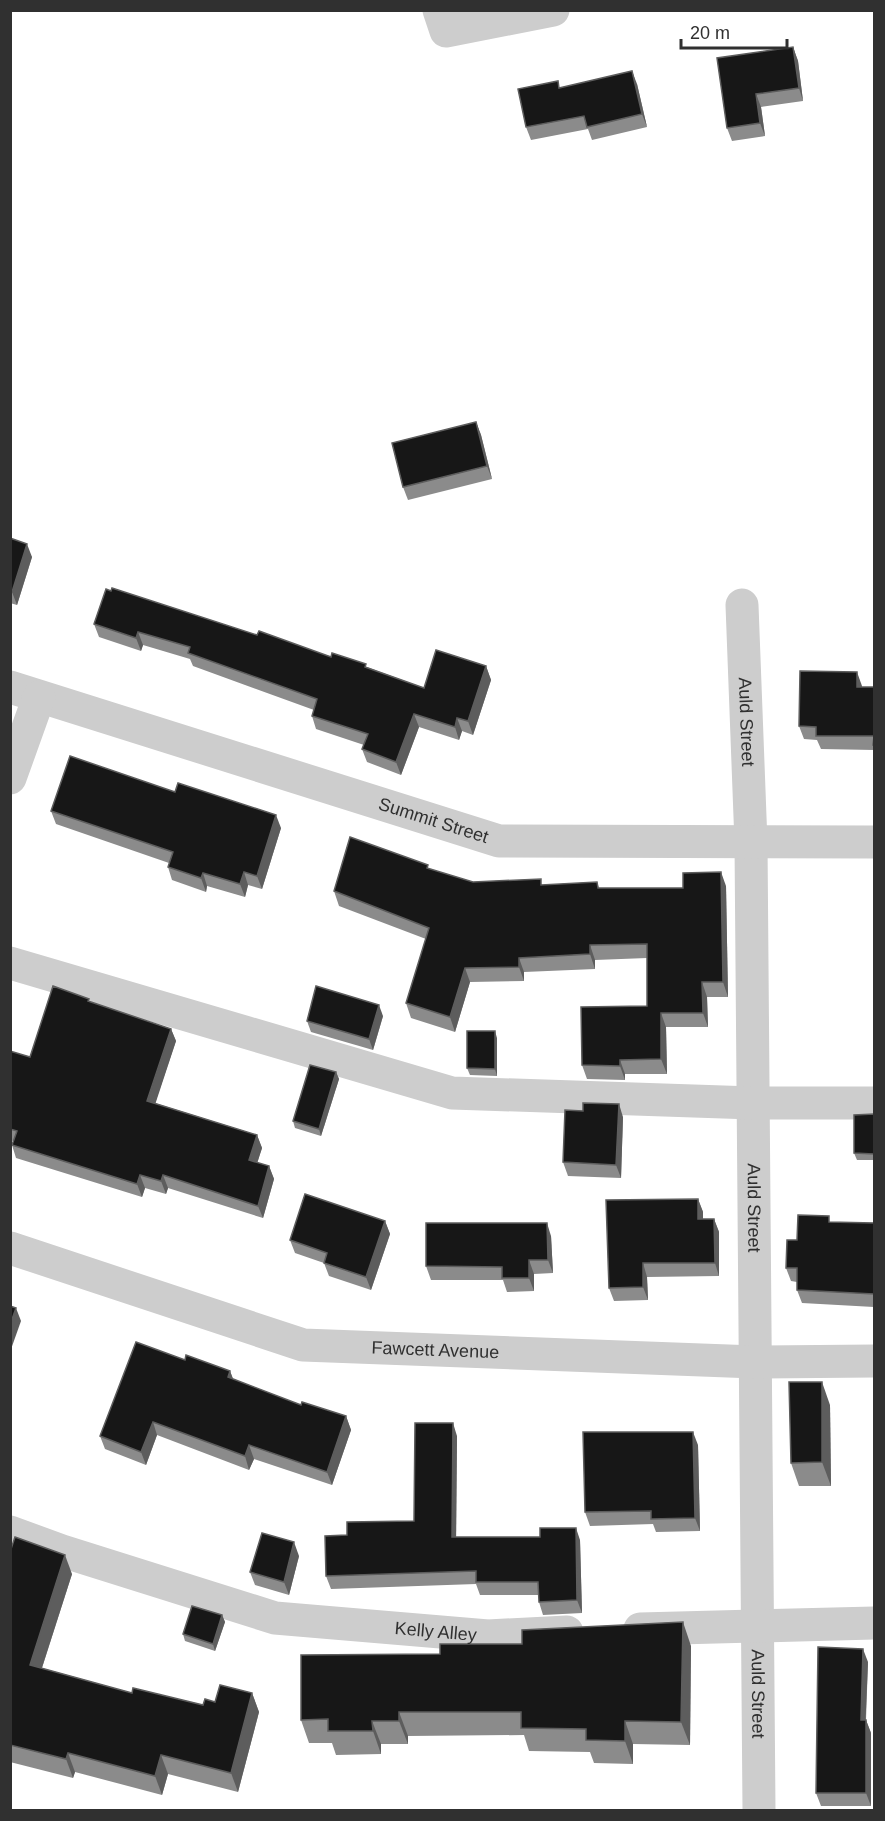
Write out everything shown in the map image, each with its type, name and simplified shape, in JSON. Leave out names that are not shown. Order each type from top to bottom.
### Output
[{"type":"street","points":[[442,21],[553,10]]},
{"type":"street","name":"Auld Street","points":[[742,604],[751,843],[759,1810]]},
{"type":"street","points":[[10,778],[25,692]]},
{"type":"street","name":"Summit Street","points":[[25,692],[499,841],[874,842]]},
{"type":"street","points":[[10,963],[452,1093],[753,1103],[874,1102]]},
{"type":"street","name":"Fawcett Avenue","points":[[10,1248],[303,1345],[754,1362],[874,1361]]},
{"type":"street","name":"Kelly Alley","points":[[10,1532],[62,1551],[275,1618],[488,1636],[757,1624],[874,1623]]},
{"type":"building","points":[[793,47],[799,88],[756,94],[760,123],[727,128],[717,58]]},
{"type":"building","points":[[632,71],[642,114],[587,127],[584,116],[526,127],[518,89],[558,81],[559,88]]},
{"type":"building","points":[[476,422],[487,466],[403,487],[392,443]]},
{"type":"building","points":[[10,538],[27,544],[12,592],[10,591]]},
{"type":"building","points":[[112,588],[257,635],[259,631],[331,657],[332,653],[366,664],[365,667],[424,688],[436,650],[486,666],[468,721],[457,718],[455,727],[414,714],[396,762],[362,749],[368,734],[312,716],[317,699],[188,653],[190,647],[138,632],[136,638],[94,624],[106,589],[111,591]]},
{"type":"building","points":[[800,671],[857,672],[857,687],[874,687],[874,736],[816,736],[816,727],[799,726]]},
{"type":"building","points":[[70,756],[175,792],[178,783],[276,815],[257,876],[244,872],[240,884],[203,873],[201,878],[168,867],[173,852],[51,811]]},
{"type":"building","points":[[350,837],[428,865],[427,868],[473,882],[541,879],[541,885],[597,882],[598,888],[683,888],[683,873],[721,872],[723,982],[702,982],[703,1013],[661,1013],[661,1059],[620,1060],[620,1066],[582,1065],[581,1007],[647,1006],[647,944],[590,945],[590,954],[519,958],[519,967],[465,968],[450,1017],[406,1003],[429,928],[334,891]]},
{"type":"building","points":[[53,986],[89,999],[88,1001],[171,1029],[147,1101],[257,1135],[249,1160],[269,1166],[258,1206],[163,1175],[161,1181],[140,1175],[137,1184],[12,1145],[17,1131],[10,1129],[10,1051],[30,1057]]},
{"type":"building","points":[[316,986],[379,1005],[369,1039],[307,1021]]},
{"type":"building","points":[[467,1031],[495,1031],[495,1069],[467,1068]]},
{"type":"building","points":[[310,1065],[336,1072],[319,1129],[293,1121]]},
{"type":"building","points":[[583,1103],[619,1104],[616,1165],[563,1162],[565,1110],[583,1111]]},
{"type":"building","points":[[874,1114],[874,1154],[854,1153],[854,1115]]},
{"type":"building","points":[[305,1194],[385,1221],[366,1277],[324,1263],[327,1253],[290,1240]]},
{"type":"building","points":[[698,1199],[698,1219],[714,1219],[715,1263],[643,1263],[643,1287],[609,1288],[606,1200]]},
{"type":"building","points":[[798,1215],[829,1216],[829,1222],[874,1223],[874,1294],[797,1290],[797,1268],[786,1268],[787,1240],[797,1240]]},
{"type":"building","points":[[426,1223],[547,1223],[548,1260],[529,1260],[529,1278],[502,1278],[502,1267],[426,1266]]},
{"type":"building","points":[[10,1306],[16,1308],[10,1325]]},
{"type":"building","points":[[136,1342],[185,1360],[186,1355],[230,1371],[228,1377],[301,1405],[302,1402],[346,1416],[327,1472],[249,1445],[245,1456],[153,1422],[141,1452],[100,1436]]},
{"type":"building","points":[[789,1382],[822,1382],[822,1462],[791,1463]]},
{"type":"building","points":[[415,1423],[453,1423],[452,1537],[540,1537],[540,1528],[576,1528],[577,1600],[539,1602],[538,1582],[476,1582],[476,1571],[326,1576],[325,1536],[347,1535],[347,1522],[414,1521]]},
{"type":"building","points":[[583,1432],[693,1432],[695,1518],[651,1519],[651,1511],[585,1512]]},
{"type":"building","points":[[262,1533],[294,1542],[284,1582],[250,1572]]},
{"type":"building","points":[[15,1537],[65,1555],[30,1665],[132,1693],[133,1688],[203,1705],[205,1699],[215,1702],[220,1685],[252,1693],[231,1773],[161,1755],[155,1776],[68,1753],[66,1759],[10,1745],[10,1552]]},
{"type":"building","points":[[192,1606],[222,1615],[213,1644],[183,1634]]},
{"type":"building","points":[[683,1622],[681,1722],[625,1721],[625,1741],[586,1740],[586,1729],[521,1728],[521,1712],[399,1712],[399,1721],[372,1721],[373,1731],[328,1731],[328,1719],[301,1720],[301,1655],[440,1654],[440,1644],[522,1644],[522,1630]]},
{"type":"building","points":[[818,1647],[863,1649],[861,1720],[866,1720],[866,1793],[816,1793]]}]
